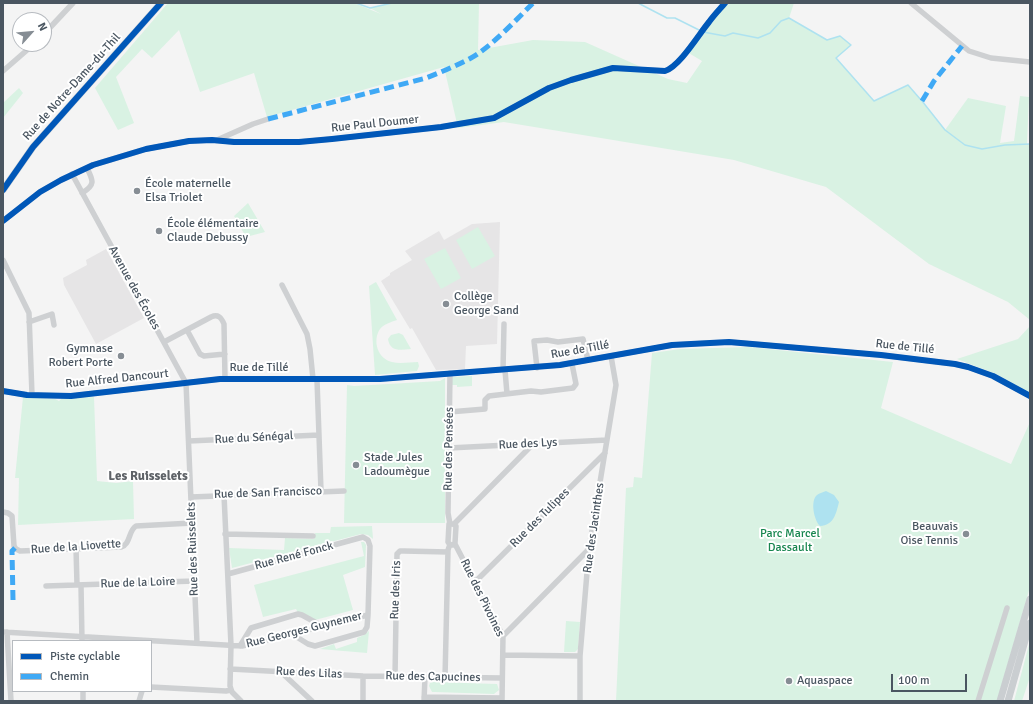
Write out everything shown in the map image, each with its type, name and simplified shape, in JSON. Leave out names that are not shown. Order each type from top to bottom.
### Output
[{"type":"main road","name":"Rue de Notre-Dame-du-Thil","points":[[3,190],[33,147],[161,3]]},
{"type":"main road","points":[[1000,701],[1030,599]]},
{"type":"main road","points":[[1008,701],[1030,623]]},
{"type":"main road","points":[[1011,701],[1014,678]]},
{"type":"street","points":[[52,26],[74,3]]},
{"type":"street","name":"Rue Paul Doumer","points":[[3,221],[45,189],[72,174],[130,153],[152,148],[180,142],[288,142],[332,139],[441,127],[494,118],[549,88],[613,68],[660,71],[668,70],[681,58],[725,3]]},
{"type":"street","points":[[911,3],[964,48],[971,52],[994,58],[1030,62]]},
{"type":"street","points":[[3,71],[25,52]]},
{"type":"street","points":[[217,141],[253,124],[268,119]]},
{"type":"street","points":[[82,193],[93,183],[93,179],[87,168]]},
{"type":"street","name":"Avenue des Écoles","points":[[72,174],[186,383]]},
{"type":"street","points":[[3,260],[28,310],[32,395]]},
{"type":"street","points":[[282,285],[307,334],[310,349],[315,380],[321,491]]},
{"type":"street","points":[[29,322],[52,314],[54,326]]},
{"type":"street","points":[[164,342],[211,317],[216,315],[219,316],[224,324],[225,379]]},
{"type":"street","points":[[504,324],[504,370],[506,394]]},
{"type":"street","points":[[187,330],[200,354],[204,356],[225,354]]},
{"type":"street","points":[[537,368],[534,341],[545,340],[558,342],[583,339],[588,360]]},
{"type":"street","name":"Rue de Tillé","points":[[186,383],[225,379],[372,379],[537,368],[572,364],[672,345],[737,342],[929,360],[955,364],[975,369],[998,378],[1030,396]]},
{"type":"street","name":"Rue des Jacinthes","points":[[580,701],[580,656],[590,549],[616,385],[611,356]]},
{"type":"street","points":[[449,412],[485,409],[485,400],[487,396],[574,388],[576,384],[572,364]]},
{"type":"street","name":"Rue des Pensées","points":[[446,678],[448,552],[452,544],[448,540],[448,527],[452,524],[448,513],[450,374]]},
{"type":"street","name":"Rue Alfred Dancourt","points":[[3,391],[32,395],[78,396],[186,383]]},
{"type":"street","name":"Rue des Ruisselets","points":[[186,383],[197,643]]},
{"type":"street","name":"Rue du Sénégal","points":[[189,442],[319,435]]},
{"type":"street","name":"Rue des Lys","points":[[449,448],[607,440]]},
{"type":"street","points":[[452,524],[533,444]]},
{"type":"street","name":"Rue des Tulipes","points":[[475,582],[605,453]]},
{"type":"street","name":"Rue de San Francisco","points":[[191,497],[344,491]]},
{"type":"street","points":[[224,495],[231,645],[230,684],[231,690],[241,701]]},
{"type":"street","name":"Rue de la Liovette","points":[[3,512],[8,513],[12,518],[13,543],[15,548],[18,550],[123,546],[127,543],[132,528],[138,526],[192,523]]},
{"type":"street","points":[[226,534],[313,536]]},
{"type":"street","name":"Rue René Fonck","points":[[228,574],[361,537]]},
{"type":"street","name":"Rue Georges Guynemer","points":[[152,641],[240,646],[250,645],[368,615],[370,546],[366,539],[361,537]]},
{"type":"street","name":"Rue des Pivoines","points":[[452,544],[475,582],[503,636],[502,699]]},
{"type":"street","points":[[76,548],[82,639]]},
{"type":"street","points":[[503,636],[590,549]]},
{"type":"street","name":"Rue des Iris","points":[[395,677],[398,554],[402,551],[448,552]]},
{"type":"street","name":"Rue de la Loire","points":[[46,586],[194,581]]},
{"type":"street","points":[[978,701],[1007,608]]},
{"type":"street","points":[[240,646],[251,628],[298,614],[322,626]]},
{"type":"street","points":[[292,634],[310,645],[320,645],[364,632],[367,627],[368,615]]},
{"type":"street","points":[[5,632],[11,701]]},
{"type":"street","name":"Rue Georges Guynemer","points":[[5,632],[111,640]]},
{"type":"street","points":[[503,655],[580,656]]},
{"type":"street","name":"Rue des Lilas","points":[[230,669],[363,676]]},
{"type":"street","points":[[281,672],[312,701]]},
{"type":"street","points":[[363,676],[363,701]]},
{"type":"street","name":"Rue des Capucines","points":[[363,676],[502,678]]},
{"type":"street","points":[[424,699],[425,677]]},
{"type":"street","points":[[152,687],[231,690]]},
{"type":"street","name":"Rue des Capucines","points":[[424,699],[502,699]]},
{"type":"shaded area","name":"Collège George Sand","points":[[500,222],[497,344],[466,346],[465,369],[436,370],[412,328],[410,329],[381,281],[390,275],[390,273],[412,260],[405,251],[439,231],[444,240],[472,224]]},
{"type":"shaded area","points":[[106,249],[144,318],[96,344],[64,285],[63,278],[87,265],[86,260]]},
{"type":"green space","points":[[168,3],[354,3],[381,14],[370,8],[392,3],[479,3],[478,50],[533,40],[585,42],[668,79],[687,83],[702,61],[687,52],[728,3],[794,3],[789,18],[827,40],[840,36],[851,45],[836,58],[874,101],[908,85],[945,130],[968,98],[1006,106],[1000,143],[1014,141],[1020,96],[1029,97],[1027,144],[1030,145],[1030,320],[1008,302],[929,264],[826,187],[734,160],[504,122],[458,128],[444,67],[267,117],[254,73],[200,92],[179,30],[152,58],[142,49],[116,77],[134,123],[118,130],[95,88]]},
{"type":"green space","points":[[19,88],[23,93],[3,118],[3,103]]},
{"type":"green space","points":[[248,203],[265,232],[246,237],[234,216]]},
{"type":"green space","points":[[478,227],[495,256],[472,269],[456,240]]},
{"type":"green space","points":[[445,248],[461,278],[441,289],[424,259]]},
{"type":"green space","points":[[376,282],[397,320],[386,324],[380,329],[377,339],[378,349],[383,357],[392,362],[418,362],[419,366],[417,371],[375,375],[369,286]]},
{"type":"green space","points":[[1030,326],[1030,393],[996,374],[957,359],[1018,339]]},
{"type":"green space","points":[[399,333],[403,335],[411,349],[396,349],[391,346],[388,339],[391,335]]},
{"type":"green space","name":"Parc Marcel Dassault","points":[[749,347],[893,362],[881,408],[1011,464],[1030,422],[1030,587],[997,701],[616,701],[626,488],[633,487],[634,477],[642,478],[652,353],[680,349]]},
{"type":"green space","points":[[472,376],[472,386],[457,387],[457,385],[452,385],[451,377]]},
{"type":"green space","points":[[445,378],[445,523],[344,523],[347,385],[354,386],[440,381]]},
{"type":"green space","points":[[23,397],[55,399],[59,401],[62,398],[94,397],[97,481],[116,483],[133,481],[134,519],[18,525],[19,478],[15,478]]},
{"type":"green space","points":[[372,526],[373,539],[368,535],[361,534],[232,568],[229,548],[284,550],[285,538],[314,539],[315,533],[330,533],[331,527]]},
{"type":"green space","points":[[361,542],[364,542],[366,545],[365,567],[343,575],[353,610],[315,620],[298,613],[296,609],[263,617],[254,585],[364,556]]},
{"type":"green space","points":[[566,621],[580,622],[578,649],[575,652],[564,652]]},
{"type":"green space","points":[[369,631],[367,653],[320,649],[334,644],[336,649],[357,642],[357,638]]},
{"type":"green space","points":[[1030,641],[1030,677],[1022,701],[1014,701]]},
{"type":"green space","points":[[430,683],[497,684],[499,690],[494,694],[432,692],[429,686]]},
{"type":"water","points":[[826,491],[834,495],[839,502],[834,518],[828,524],[820,526],[813,506],[817,495]]},
{"type":"waterway","points":[[356,3],[370,8],[392,3]]},
{"type":"waterway","points":[[638,3],[667,18],[675,18],[699,30]]},
{"type":"waterway","points":[[703,32],[725,36],[733,33],[758,38],[770,33],[781,21],[789,18],[827,40],[840,36],[851,45],[836,58],[874,101],[908,85],[921,100]]},
{"type":"waterway","points":[[922,101],[945,130],[965,145],[982,149],[1005,145],[1030,144]]},
{"type":"marked path","points":[[268,119],[426,78],[448,69],[471,58],[487,47],[533,3]]},
{"type":"marked path","points":[[922,101],[934,81],[962,46]]},
{"type":"marked path","points":[[13,600],[12,551],[15,548]]},
{"type":"cycle path","points":[[3,190],[33,147],[161,3]]},
{"type":"cycle path","points":[[3,221],[40,192],[61,180],[93,165],[146,149],[189,141],[212,140],[234,142],[299,142],[441,127],[494,118],[549,88],[613,68],[665,71],[677,63],[725,3]]},
{"type":"cycle path","points":[[3,391],[27,395],[71,396],[220,379],[380,379],[560,365],[672,345],[729,342],[881,355],[955,364],[993,376],[1030,396]]},
{"type":"place","name":"École maternelle Elsa Triolet","points":[[137,191]]},
{"type":"place","name":"École élémentaire Claude Debussy","points":[[159,231]]},
{"type":"place","name":"Collège George Sand","points":[[446,304]]},
{"type":"place","name":"Gymnase Robert Porte","points":[[121,356]]},
{"type":"place","name":"Stade Jules Ladoumègue","points":[[356,465]]},
{"type":"place","name":"Beauvais Oise Tennis","points":[[966,534]]},
{"type":"place","name":"Aquaspace","points":[[789,681]]},
{"type":"district","name":"Les Ruisselets","points":[[148,477]]}]
